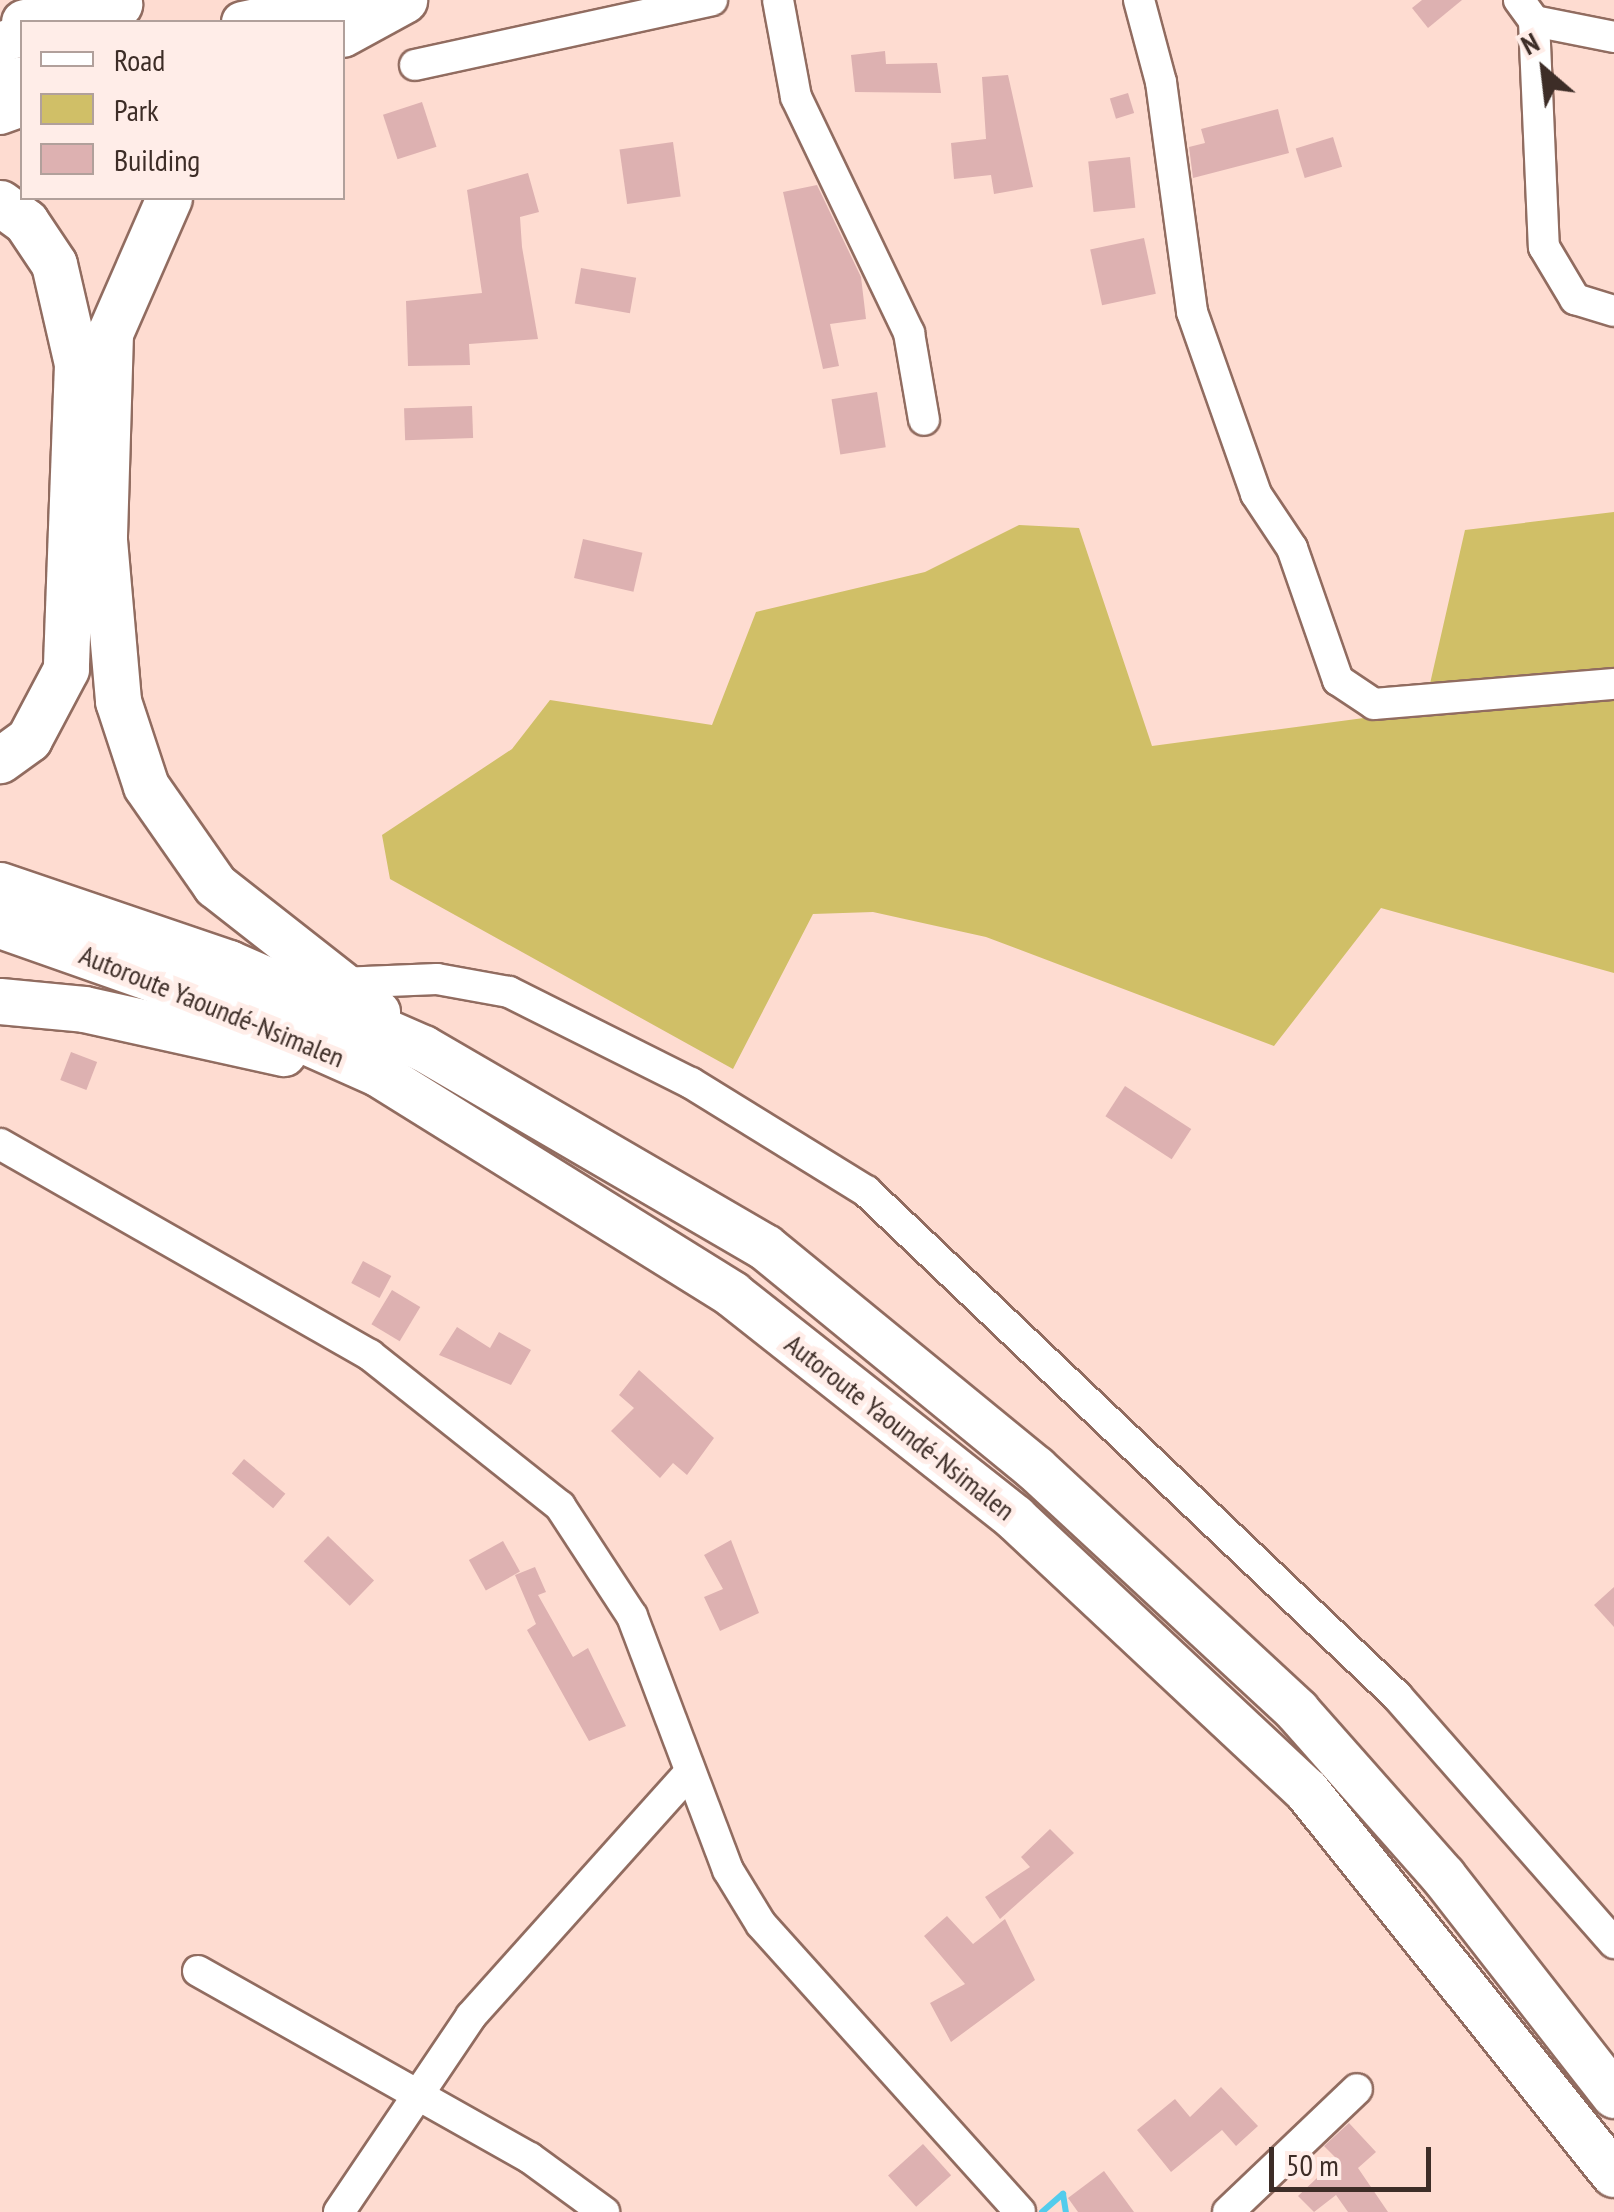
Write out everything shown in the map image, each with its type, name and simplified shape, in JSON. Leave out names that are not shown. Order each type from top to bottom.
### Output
[{"type":"highway","points":[[345,32],[404,0]]},
{"type":"highway","points":[[38,20],[126,2]]},
{"type":"highway","points":[[167,200],[110,333],[104,540],[118,701],[146,786],[215,885],[423,1048]]},
{"type":"highway","points":[[0,203],[26,222],[54,264],[78,364],[66,668],[53,706],[0,760]]},
{"type":"highway","points":[[0,853],[221,982]]},
{"type":"highway","name":"Autoroute Yaoundé-Nsimalen","points":[[0,885],[221,982],[379,1074],[732,1294],[1014,1517],[1306,1790],[1614,2174]]},
{"type":"highway","name":"Autoroute Yaoundé-Nsimalen","points":[[0,924],[221,982],[423,1048],[764,1247],[1036,1468],[1297,1711],[1443,1876],[1614,2095]]},
{"type":"highway","points":[[0,944],[221,982]]},
{"type":"highway","points":[[0,1000],[84,1009],[379,1074]]},
{"type":"main road","points":[[251,20],[346,0]]},
{"type":"main road","points":[[68,20],[126,2]]},
{"type":"street","points":[[415,65],[712,0]]},
{"type":"street","points":[[778,0],[796,98],[909,333],[924,420]]},
{"type":"street","points":[[1139,0],[1162,82],[1192,312],[1256,494],[1292,548],[1338,680],[1374,704],[1614,684]]},
{"type":"street","points":[[1614,37],[1526,10],[1544,247],[1575,299],[1614,311]]},
{"type":"street","points":[[340,983],[437,980],[509,992],[691,1083],[866,1191],[1397,1696],[1614,1943]]},
{"type":"street","points":[[0,1144],[370,1355],[502,1452],[560,1506],[604,1566],[660,1682],[689,1773],[761,1924],[1020,2212]]},
{"type":"street","points":[[339,2212],[415,2099],[541,1932],[689,1773]]},
{"type":"street","points":[[198,1971],[415,2099],[530,2158],[604,2212]]},
{"type":"street","points":[[1228,2212],[1357,2090]]},
{"type":"green space","points":[[1614,512],[1614,973],[1381,908],[1274,1046],[986,937],[873,912],[813,914],[733,1069],[390,879],[382,835],[512,749],[550,700],[712,725],[756,612],[925,572],[1019,525],[1079,528],[1152,746],[1424,710],[1465,530]]},
{"type":"building","points":[[1422,0],[1462,0],[1428,28],[1412,8]]},
{"type":"building","points":[[885,51],[886,64],[937,63],[941,93],[855,92],[851,55]]},
{"type":"building","points":[[1008,75],[1033,187],[994,194],[991,175],[954,179],[951,143],[986,139],[982,77]]},
{"type":"building","points":[[1128,93],[1134,113],[1116,119],[1110,99]]},
{"type":"building","points":[[422,102],[437,147],[398,159],[383,115]]},
{"type":"building","points":[[1278,109],[1289,153],[1193,178],[1189,147],[1205,143],[1201,129]]},
{"type":"building","points":[[1333,137],[1342,167],[1305,178],[1296,148]]},
{"type":"building","points":[[673,142],[681,196],[627,204],[620,150]]},
{"type":"building","points":[[1130,157],[1135,208],[1094,212],[1088,161]]},
{"type":"building","points":[[528,173],[539,212],[520,217],[538,339],[469,344],[470,365],[408,366],[406,301],[482,293],[467,190]]},
{"type":"building","points":[[817,185],[861,277],[866,319],[830,324],[839,366],[823,369],[783,192]]},
{"type":"building","points":[[1144,238],[1156,294],[1102,305],[1090,249]]},
{"type":"building","points":[[581,268],[636,278],[630,313],[575,303]]},
{"type":"building","points":[[877,392],[886,447],[840,455],[832,399]]},
{"type":"building","points":[[472,406],[473,438],[405,440],[404,408]]},
{"type":"building","points":[[583,539],[642,553],[633,592],[574,578]]},
{"type":"building","points":[[71,1052],[97,1062],[86,1090],[60,1080]]},
{"type":"building","points":[[1125,1086],[1191,1129],[1172,1159],[1105,1116]]},
{"type":"building","points":[[363,1261],[391,1276],[380,1298],[351,1283]]},
{"type":"building","points":[[392,1290],[420,1307],[400,1341],[371,1324]]},
{"type":"building","points":[[457,1327],[490,1348],[499,1332],[531,1350],[511,1385],[439,1355]]},
{"type":"building","points":[[639,1370],[714,1438],[687,1475],[673,1463],[660,1478],[611,1431],[634,1408],[619,1395]]},
{"type":"building","points":[[244,1459],[285,1494],[273,1508],[232,1474]]},
{"type":"building","points":[[328,1536],[374,1580],[350,1606],[304,1561]]},
{"type":"building","points":[[731,1540],[759,1613],[720,1631],[704,1597],[723,1589],[704,1555]]},
{"type":"building","points":[[503,1541],[520,1572],[486,1591],[469,1560]]},
{"type":"building","points":[[535,1567],[546,1592],[538,1595],[573,1657],[588,1648],[626,1726],[589,1741],[527,1630],[536,1624],[515,1575]]},
{"type":"building","points":[[1614,1587],[1614,1627],[1594,1605]]},
{"type":"building","points":[[1050,1829],[1074,1853],[1000,1919],[985,1897],[1030,1867],[1021,1857]]},
{"type":"building","points":[[947,1916],[973,1944],[1005,1919],[1035,1980],[951,2042],[930,2003],[965,1984],[924,1936]]},
{"type":"building","points":[[1221,2087],[1258,2126],[1236,2146],[1222,2130],[1171,2172],[1137,2130],[1175,2099],[1190,2117]]},
{"type":"building","points":[[1349,2123],[1376,2152],[1358,2168],[1388,2212],[1348,2212],[1336,2195],[1314,2212],[1298,2196],[1337,2159],[1324,2146]]},
{"type":"building","points":[[923,2144],[951,2175],[916,2207],[888,2175]]},
{"type":"building","points":[[1104,2171],[1134,2212],[1078,2212],[1068,2198]]},
{"type":"waterway","points":[[1042,2212],[1063,2194],[1066,2212]]}]
